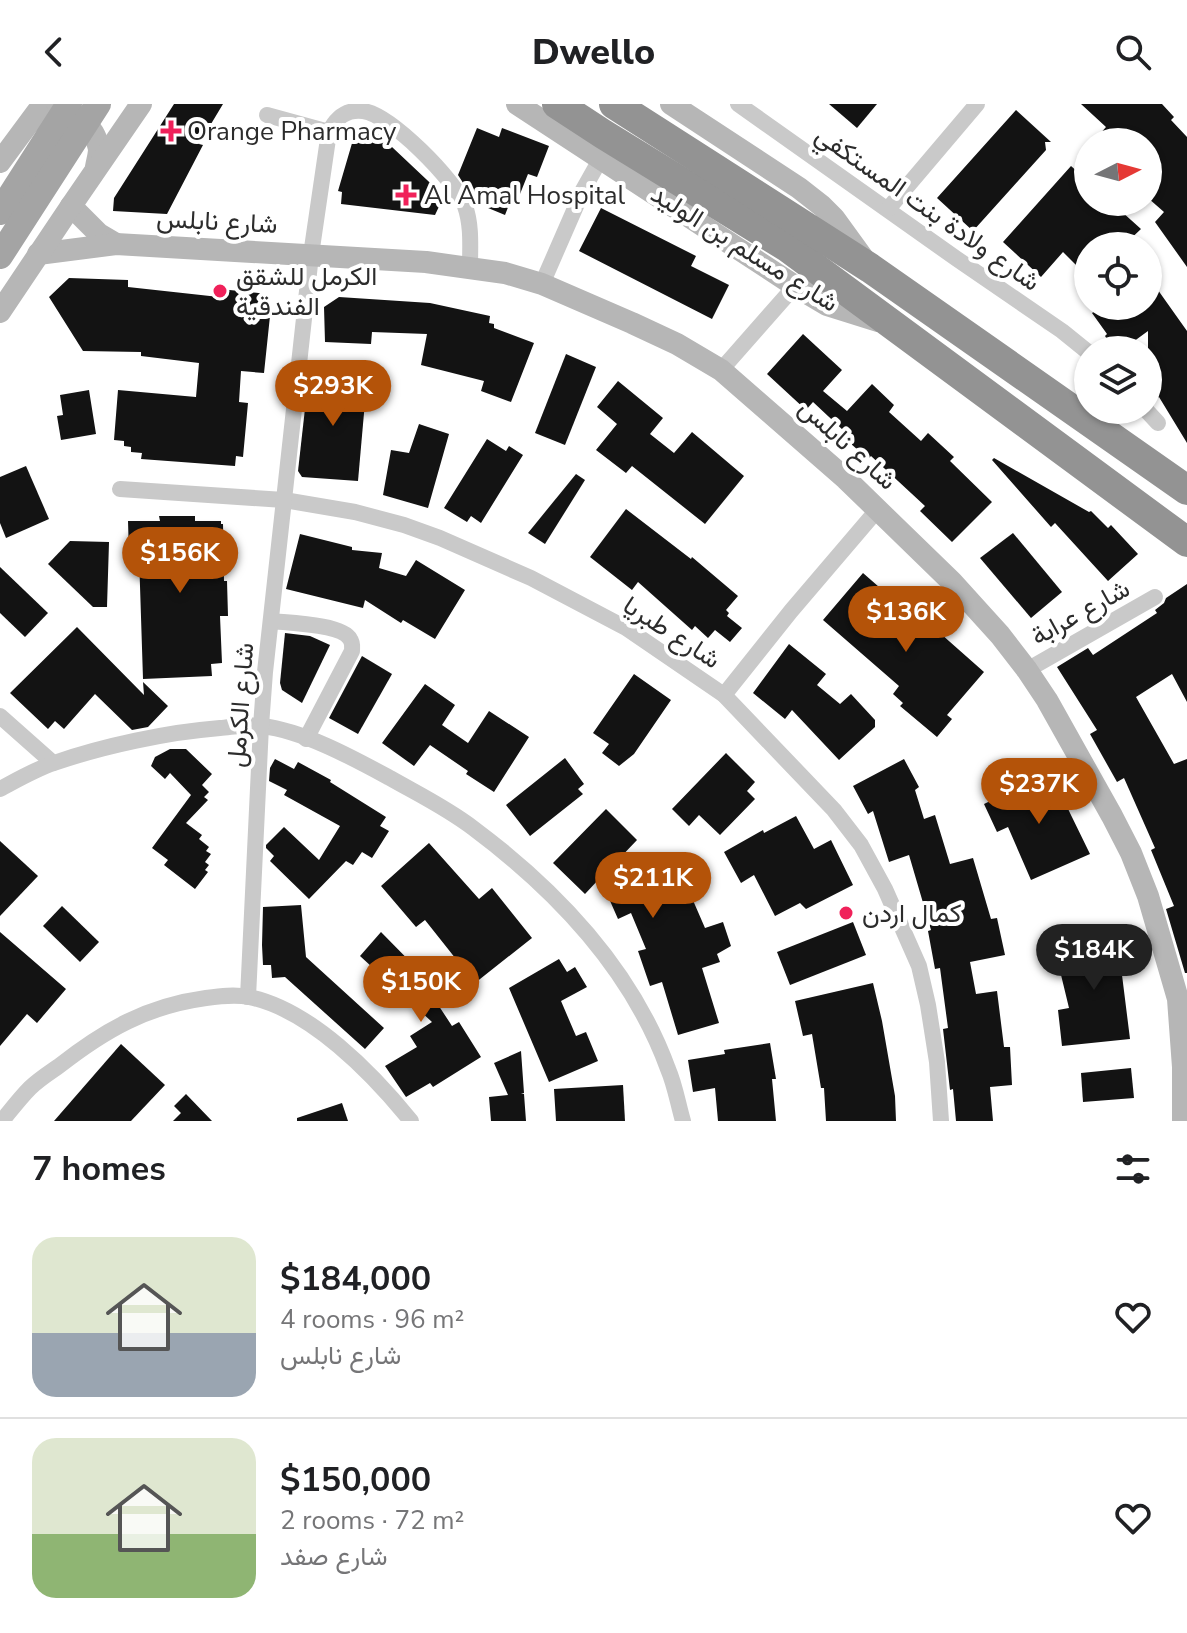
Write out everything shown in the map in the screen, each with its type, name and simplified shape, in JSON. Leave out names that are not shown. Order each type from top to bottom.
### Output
[{"type":"highway","name":"شارع مسلم بن الوليد","points":[[557,104],[787,247],[1187,542]]},
{"type":"highway","name":"شارع مسلم بن الوليد","points":[[614,104],[870,268],[1187,490]]},
{"type":"main road","points":[[0,212],[69,104]]},
{"type":"main road","points":[[0,256],[98,104]]},
{"type":"street","points":[[0,312],[141,104]]},
{"type":"street","name":"شارع مسلم بن الوليد","points":[[517,104],[827,305],[898,327]]},
{"type":"street","name":"شارع مسلم بن الوليد","points":[[671,104],[822,206],[870,268]]},
{"type":"street","name":"شارع ولادة بنت المستكفي","points":[[738,104],[1074,341]]},
{"type":"street","points":[[888,209],[977,104]]},
{"type":"street","points":[[267,115],[329,132],[343,114],[361,111],[374,114],[401,133],[430,158],[453,184],[465,205],[470,224],[470,268]]},
{"type":"street","points":[[0,162],[36,113],[65,112],[82,119],[94,133],[99,151],[96,169]]},
{"type":"street","name":"شارع الكرمل","points":[[248,997],[261,726],[311,255],[329,132]]},
{"type":"street","points":[[542,284],[583,190],[601,158]]},
{"type":"street","points":[[71,206],[99,234],[116,244]]},
{"type":"street","name":"شارع نابلس","points":[[38,254],[116,244],[426,262],[505,273],[542,284],[666,339],[721,370],[846,479],[952,582],[1000,635],[1047,700],[1131,853],[1182,998],[1183,1121]]},
{"type":"street","points":[[721,370],[795,286]]},
{"type":"street","name":"شارع طبريا","points":[[120,489],[284,500],[355,512],[404,525],[531,578],[626,628],[724,695],[834,810],[861,845],[885,889],[919,966],[937,1062],[941,1121]]},
{"type":"street","points":[[724,695],[878,509]]},
{"type":"street","name":"شارع عرابة","points":[[1027,670],[1155,597]]},
{"type":"street","points":[[271,621],[340,631],[352,641],[352,651],[306,739]]},
{"type":"street","points":[[0,716],[53,763]]},
{"type":"street","points":[[0,789],[53,763],[202,729],[261,726],[306,739],[365,765],[461,819],[559,900],[630,991],[668,1069],[683,1121]]},
{"type":"street","points":[[2,1121],[30,1088],[85,1045],[116,1026],[182,1001],[221,996],[248,997],[281,1007],[345,1050],[411,1121]]},
{"type":"building","points":[[174,104],[223,104],[199,144],[203,145],[167,214],[113,211],[114,198]]},
{"type":"building","points":[[829,104],[877,104],[857,128]]},
{"type":"building","points":[[1081,104],[1162,104],[1174,117],[1171,120],[1187,137],[1187,267],[1155,222],[1164,212],[1162,128],[1106,127]]},
{"type":"building","points":[[1016,110],[1051,142],[1045,142],[1046,150],[973,231],[937,198]]},
{"type":"building","points":[[477,128],[499,137],[502,128],[549,146],[537,177],[528,174],[520,194],[514,192],[505,215],[476,203],[458,175]]},
{"type":"building","points":[[375,131],[444,196],[435,215],[341,204],[342,192],[338,191],[355,133],[366,140]]},
{"type":"building","points":[[1071,166],[1074,169],[1074,216],[1127,216],[1141,229],[1138,232],[1074,232],[1074,263],[1063,252],[1041,277],[1003,242]]},
{"type":"building","points":[[601,208],[696,256],[691,266],[729,285],[712,319],[579,251]]},
{"type":"building","points":[[69,278],[128,280],[128,287],[219,297],[220,289],[267,294],[265,316],[270,316],[264,373],[241,371],[239,402],[248,403],[243,457],[236,456],[235,466],[141,459],[142,453],[131,452],[131,447],[124,446],[124,441],[114,440],[118,390],[196,397],[199,363],[141,356],[141,352],[83,351],[49,297]]},
{"type":"building","points":[[1162,296],[1187,331],[1187,443],[1162,402],[1162,336],[1148,336],[1148,331],[1141,336],[1105,336],[1107,334],[1097,320],[1162,320]]},
{"type":"building","points":[[339,297],[430,303],[490,316],[489,323],[494,324],[494,328],[534,343],[511,402],[481,391],[484,381],[421,365],[427,334],[372,332],[371,344],[325,342],[324,307]]},
{"type":"building","points":[[803,334],[842,370],[823,391],[847,411],[872,384],[894,405],[889,412],[921,441],[928,433],[954,457],[950,461],[992,502],[952,542],[920,511],[925,506],[871,456],[868,459],[841,435],[844,431],[813,402],[806,410],[767,374]]},
{"type":"building","points":[[566,354],[596,367],[565,445],[535,433]]},
{"type":"building","points":[[309,373],[367,379],[358,481],[302,477],[298,471]]},
{"type":"building","points":[[618,381],[663,418],[650,434],[674,453],[692,432],[744,476],[705,524],[632,466],[626,473],[596,450],[617,424],[597,407]]},
{"type":"building","points":[[89,390],[96,434],[61,440],[57,416],[63,415],[60,395]]},
{"type":"building","points":[[419,424],[449,434],[428,508],[383,495],[391,450],[409,453]]},
{"type":"building","points":[[487,439],[506,451],[509,446],[523,455],[481,523],[471,516],[467,522],[444,508]]},
{"type":"building","points":[[994,458],[1091,511],[1108,528],[1111,525],[1138,554],[1108,581],[1055,523],[1051,527],[992,460]]},
{"type":"building","points":[[26,466],[49,519],[6,538],[0,523],[0,477]]},
{"type":"building","points":[[576,474],[585,480],[545,544],[528,533]]},
{"type":"building","points":[[626,509],[692,557],[738,596],[726,610],[729,613],[727,616],[742,628],[730,642],[715,630],[708,638],[695,626],[692,630],[638,582],[632,590],[590,557]]},
{"type":"building","points":[[159,516],[195,516],[195,521],[221,521],[223,524],[228,616],[220,616],[222,663],[211,664],[212,676],[143,679],[139,555],[129,555],[128,521],[160,521]]},
{"type":"building","points":[[1013,533],[1062,592],[1031,618],[980,558]]},
{"type":"building","points":[[300,534],[352,547],[352,550],[382,553],[379,568],[406,576],[416,560],[465,590],[435,639],[403,620],[401,623],[365,600],[363,608],[286,589]]},
{"type":"building","points":[[70,541],[109,542],[107,607],[93,607],[48,564]]},
{"type":"building","points":[[0,567],[48,613],[25,637],[0,613]]},
{"type":"building","points":[[863,573],[895,601],[882,615],[894,629],[915,611],[984,672],[947,715],[952,719],[937,737],[900,706],[903,703],[893,694],[899,686],[823,620]]},
{"type":"building","points":[[1187,584],[1187,702],[1172,674],[1136,697],[1174,764],[1187,759],[1185,973],[1166,909],[1174,906],[1151,850],[1155,848],[1124,778],[1117,782],[1090,734],[1097,730],[1057,667],[1088,648],[1093,655],[1157,613],[1155,610],[1166,598]]},
{"type":"building","points":[[77,627],[144,695],[143,682],[168,706],[148,727],[132,730],[95,694],[64,729],[55,721],[48,729],[10,693]]},
{"type":"building","points":[[285,633],[310,636],[330,645],[302,703],[282,690],[280,683]]},
{"type":"building","points":[[789,644],[826,674],[817,685],[840,704],[851,694],[875,720],[875,727],[839,760],[792,710],[785,719],[753,693]]},
{"type":"building","points":[[362,656],[392,674],[358,734],[329,718]]},
{"type":"building","points":[[634,674],[671,700],[634,754],[619,766],[602,753],[609,744],[593,733]]},
{"type":"building","points":[[425,684],[455,705],[442,725],[468,743],[489,711],[529,737],[494,792],[430,745],[414,766],[382,743]]},
{"type":"building","points":[[170,749],[186,749],[212,774],[202,785],[209,792],[204,797],[208,800],[186,823],[202,835],[199,839],[209,847],[206,851],[211,854],[205,862],[209,865],[205,870],[208,872],[195,889],[164,865],[168,860],[152,848],[191,795],[170,773],[165,779],[151,766],[155,757]]},
{"type":"building","points":[[726,753],[755,782],[747,791],[755,799],[720,835],[699,815],[689,826],[672,809]]},
{"type":"building","points":[[565,758],[584,784],[578,789],[583,794],[530,836],[506,805]]},
{"type":"building","points":[[275,759],[294,769],[298,762],[386,817],[380,826],[389,831],[372,858],[362,852],[353,865],[346,861],[309,899],[270,861],[274,856],[266,845],[284,827],[319,860],[340,826],[284,795],[287,790],[269,781],[270,768]]},
{"type":"building","points":[[904,759],[919,787],[915,790],[924,819],[935,815],[950,864],[973,858],[991,919],[997,918],[1005,955],[970,962],[976,994],[997,991],[1004,1047],[1010,1047],[1012,1085],[990,1087],[993,1121],[956,1121],[943,1029],[948,1028],[940,968],[935,969],[928,931],[931,930],[909,855],[889,862],[873,811],[868,814],[853,786]]},
{"type":"building","points":[[1050,772],[1090,854],[1031,880],[1008,827],[997,832],[984,804]]},
{"type":"building","points":[[606,809],[637,840],[617,861],[640,884],[673,870],[678,877],[682,875],[705,928],[723,922],[731,946],[717,954],[720,962],[702,968],[719,1023],[678,1035],[662,982],[650,986],[638,951],[646,949],[631,913],[618,919],[600,878],[585,894],[553,863]]},
{"type":"building","points":[[796,816],[814,849],[831,840],[853,885],[806,909],[800,903],[775,916],[754,875],[741,883],[724,852]]},
{"type":"building","points":[[0,841],[38,876],[0,916]]},
{"type":"building","points":[[429,843],[479,899],[492,888],[532,938],[475,983],[425,920],[416,927],[381,886]]},
{"type":"building","points":[[301,905],[306,957],[384,1028],[365,1049],[285,977],[272,978],[271,965],[263,965],[263,907]]},
{"type":"building","points":[[62,906],[99,942],[80,962],[43,926]]},
{"type":"building","points":[[853,922],[866,955],[790,985],[777,952]]},
{"type":"building","points":[[0,932],[66,989],[37,1023],[27,1014],[0,1046]]},
{"type":"building","points":[[381,932],[438,990],[433,997],[452,1026],[459,1022],[481,1057],[433,1087],[430,1083],[406,1097],[385,1066],[417,1047],[410,1036],[432,1022],[360,956]]},
{"type":"building","points":[[1123,934],[1133,973],[1122,975],[1130,1039],[1062,1046],[1058,1010],[1069,1008],[1055,950]]},
{"type":"building","points":[[559,959],[567,972],[575,967],[587,987],[561,1001],[576,1036],[586,1032],[598,1061],[549,1082],[509,988]]},
{"type":"building","points":[[873,983],[895,1096],[896,1121],[826,1121],[824,1088],[821,1088],[812,1034],[803,1036],[795,1001]]},
{"type":"building","points":[[770,1043],[776,1079],[772,1079],[776,1121],[718,1121],[715,1088],[693,1092],[688,1060],[725,1054],[724,1050]]},
{"type":"building","points":[[121,1044],[165,1085],[131,1121],[54,1121]]},
{"type":"building","points":[[521,1051],[524,1093],[521,1094],[524,1094],[526,1121],[491,1121],[489,1097],[508,1095],[494,1063]]},
{"type":"building","points":[[1131,1068],[1134,1098],[1083,1102],[1081,1073]]},
{"type":"building","points":[[623,1085],[625,1121],[556,1121],[554,1089]]},
{"type":"building","points":[[186,1094],[212,1121],[173,1121],[181,1113],[174,1106]]},
{"type":"building","points":[[342,1103],[348,1121],[297,1121],[297,1118]]},
{"type":"place","name":"Orange Pharmacy","points":[[171,131]]},
{"type":"place","name":"Al Amal Hospital","points":[[406,195]]},
{"type":"place","name":"الكرمل للشقق الفندقية","points":[[220,291]]},
{"type":"place","name":"كمال اردن","points":[[846,913]]}]
